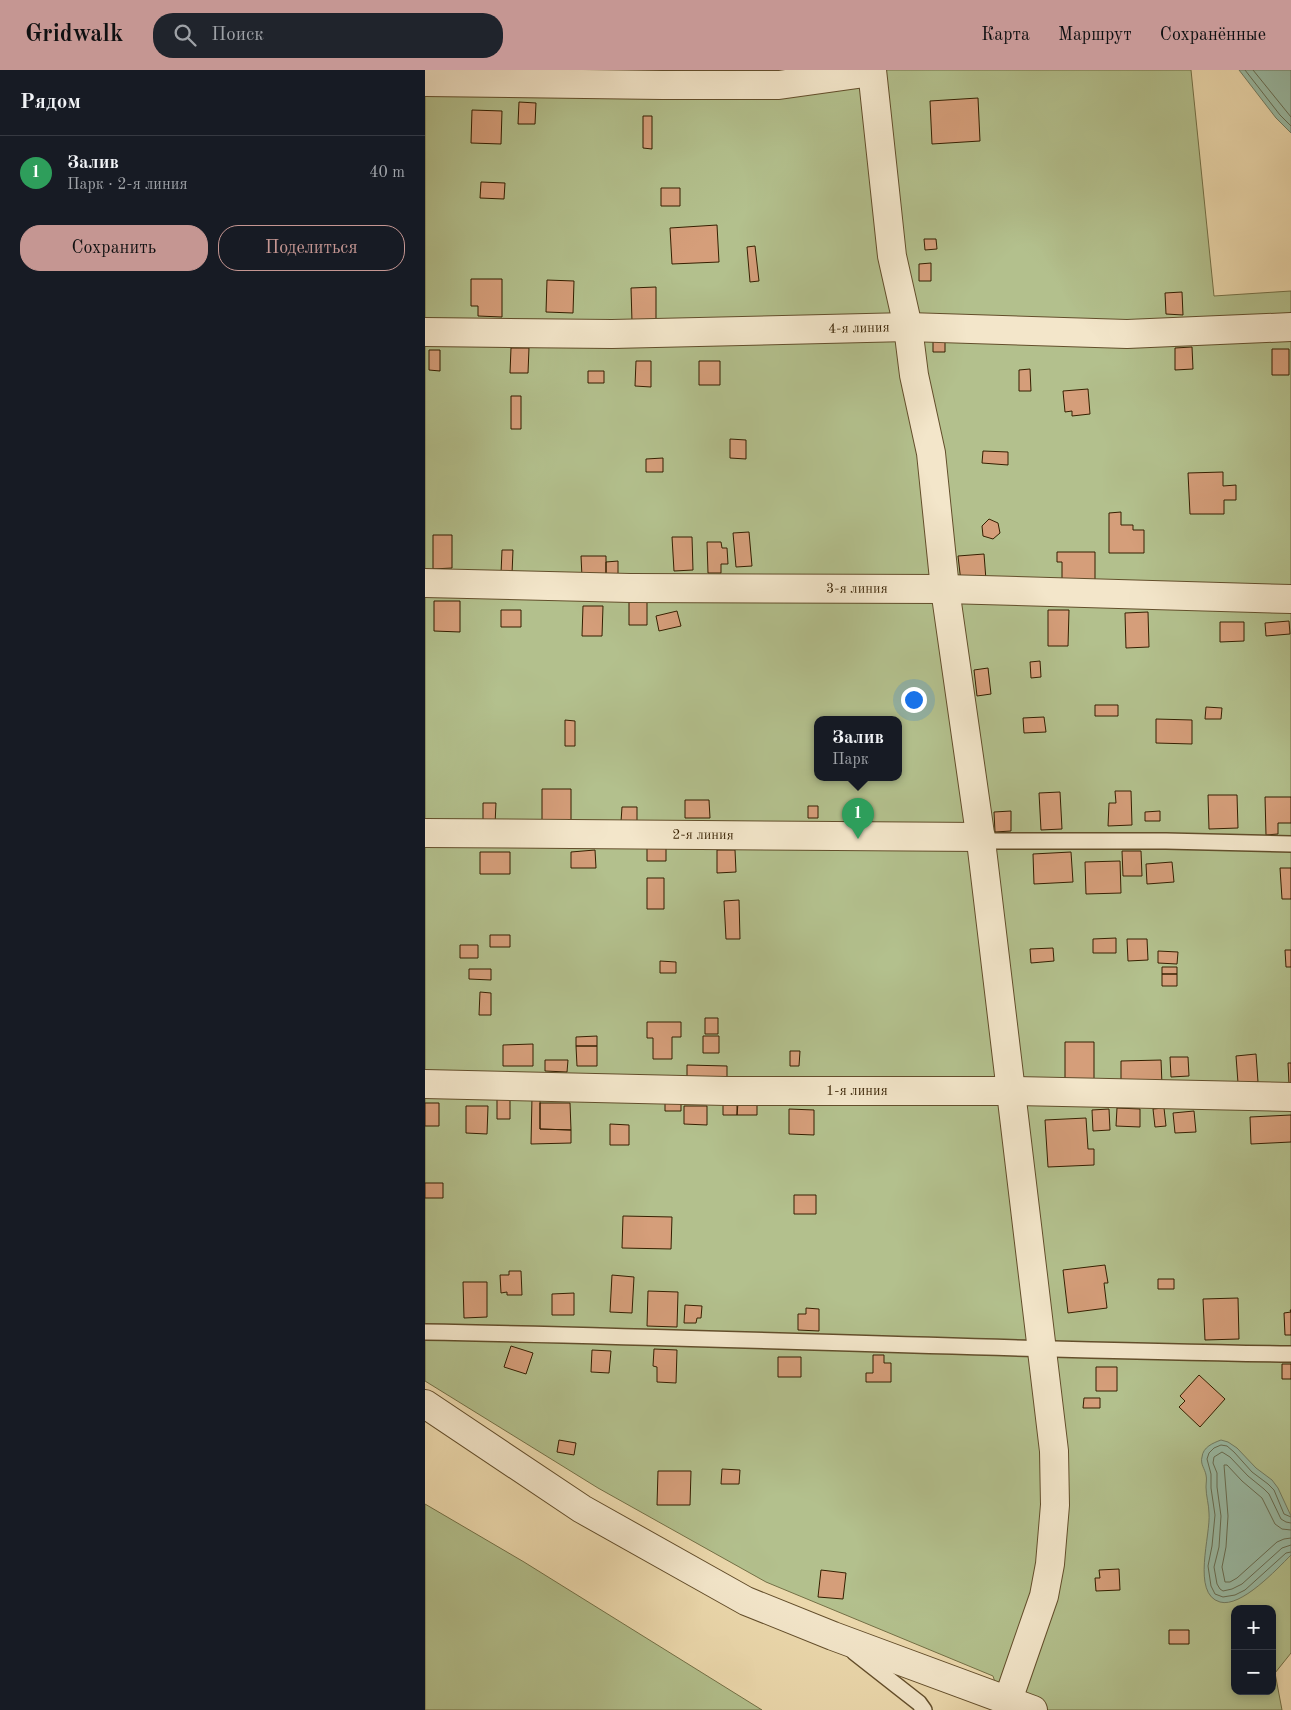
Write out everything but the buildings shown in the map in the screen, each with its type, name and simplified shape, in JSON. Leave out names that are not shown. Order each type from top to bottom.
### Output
[{"type":"street","points":[[425,82],[779,85],[872,71],[892,256],[908,327],[914,375],[931,453],[945,589],[981,839],[1054,1451],[1055,1505],[1050,1564],[1044,1596],[1006,1705]]},
{"type":"street","name":"4-я линия","points":[[425,332],[612,334],[908,327],[1127,334],[1291,327]]},
{"type":"street","name":"3-я линия","points":[[425,583],[640,588],[945,589],[1291,598]]},
{"type":"street","name":"2-я линия","points":[[425,833],[981,839]]},
{"type":"street","name":"1-я линия","points":[[425,1084],[726,1091],[1012,1091],[1291,1096]]},
{"type":"street","points":[[425,1404],[582,1509],[746,1601],[1006,1705],[1033,1710]]},
{"type":"lane","points":[[981,839],[1291,844]]},
{"type":"lane","points":[[425,1332],[605,1335],[1042,1350],[1291,1354]]},
{"type":"lane","points":[[833,1636],[919,1703],[924,1710]]},
{"type":"shaded area","points":[[425,70],[1191,70],[1214,296],[1291,291],[1291,1653],[1276,1672],[1276,1605],[1231,1605],[1231,1695],[1276,1695],[1276,1678],[1282,1710],[1004,1710],[993,1676],[766,1582],[598,1488],[425,1381]]},
{"type":"shaded area","points":[[425,1504],[524,1562],[762,1710],[425,1710]]},
{"type":"water","points":[[1239,70],[1291,70],[1291,133],[1276,118]]},
{"type":"water","points":[[1221,1440],[1237,1448],[1256,1468],[1272,1480],[1278,1488],[1291,1516],[1291,1555],[1258,1586],[1238,1599],[1229,1602],[1220,1602],[1211,1597],[1206,1588],[1204,1576],[1209,1513],[1206,1476],[1202,1460],[1206,1448]]},
{"type":"place","name":"Залив","points":[[858,839]]}]
